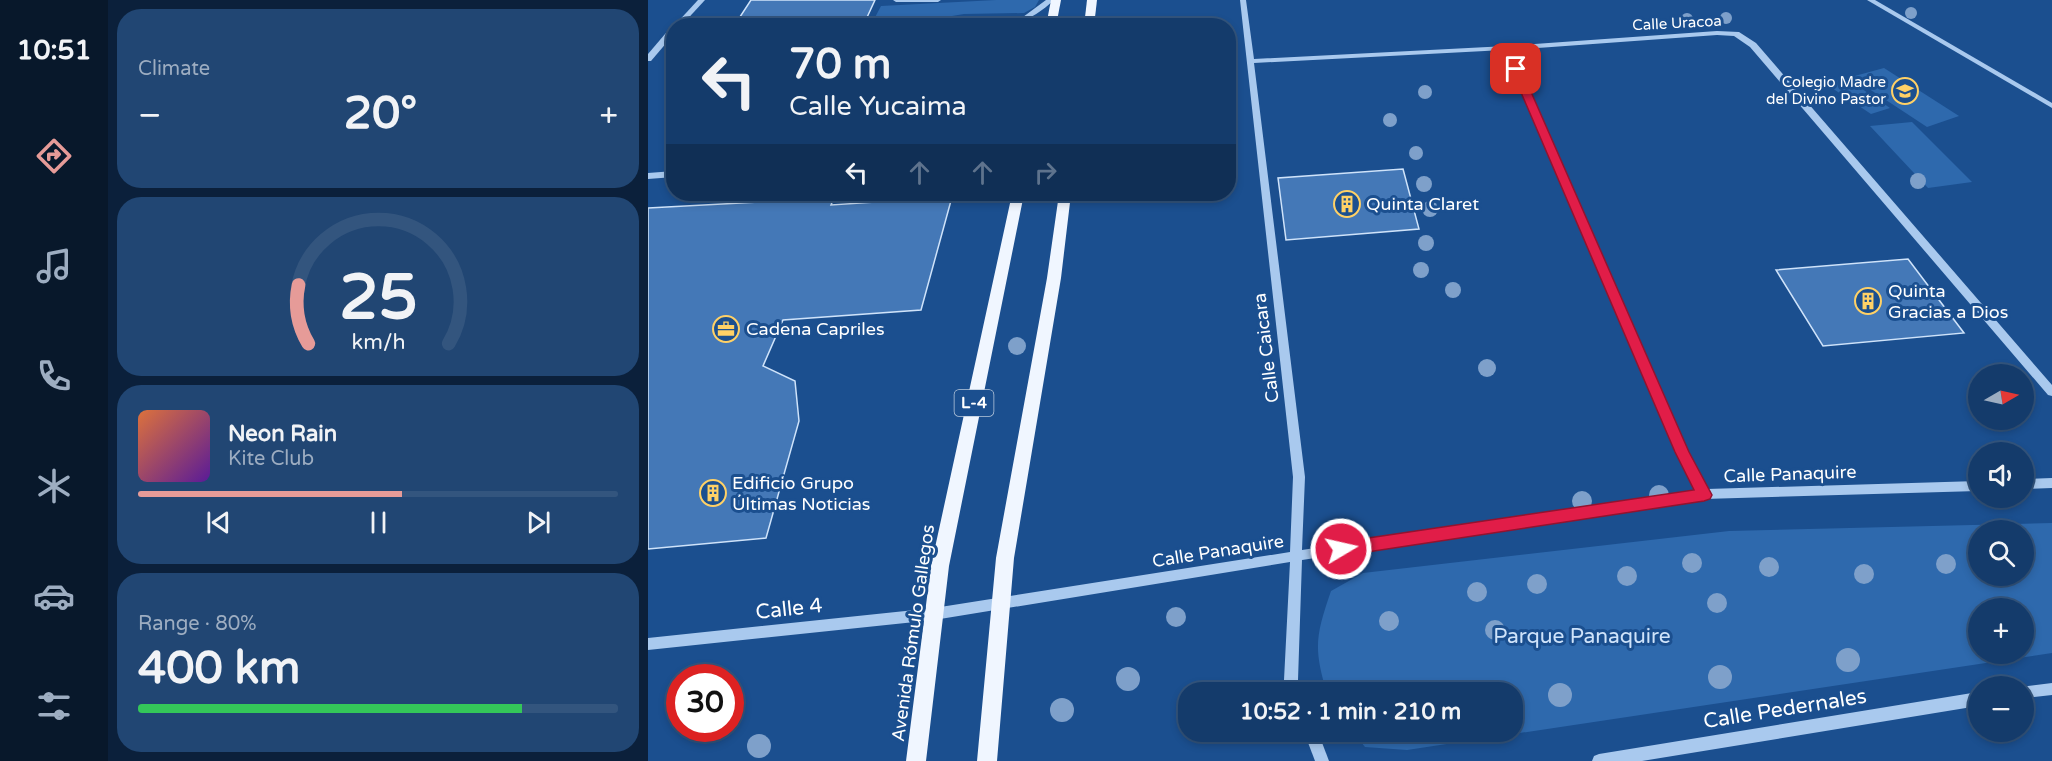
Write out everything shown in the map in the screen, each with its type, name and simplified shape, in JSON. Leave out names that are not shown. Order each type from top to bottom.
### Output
[{"type":"main road","points":[[1053,18],[1056,0]]},
{"type":"main road","points":[[1090,18],[1092,0]]},
{"type":"main road","name":"Avenida Rómulo Gallegos","points":[[916,761],[940,566],[1017,201]]},
{"type":"main road","points":[[987,761],[1005,558],[1054,278],[1064,201]]},
{"type":"street","points":[[684,18],[702,0]]},
{"type":"street","points":[[896,0],[938,0]]},
{"type":"street","points":[[1025,18],[1051,0]]},
{"type":"street","name":"Calle Caicara","points":[[1243,0],[1299,477],[1292,682]]},
{"type":"street","points":[[1870,0],[2050,102]]},
{"type":"street","name":"Calle Uracoa","points":[[1250,61],[1507,48],[1717,33],[1736,34],[1753,45],[2052,392]]},
{"type":"street","points":[[648,59],[666,38]]},
{"type":"street","points":[[1507,48],[1682,452],[1704,495]]},
{"type":"street","points":[[648,176],[666,175]]},
{"type":"street","points":[[2034,484],[2052,483]]},
{"type":"street","name":"Calle Panaquire","points":[[934,614],[1296,556],[1704,495],[1968,486]]},
{"type":"street","name":"Calle 4","points":[[648,644],[934,614]]},
{"type":"street","points":[[2034,690],[2052,689]]},
{"type":"street","name":"Calle Pedernales","points":[[1599,761],[1968,701]]},
{"type":"street","points":[[1315,742],[1322,761]]},
{"type":"green space","points":[[1039,0],[1035,7],[1024,13],[964,14],[948,18],[875,18],[881,6]]},
{"type":"green space","points":[[1884,68],[1959,116],[1927,127],[1851,77]]},
{"type":"green space","points":[[1846,78],[1890,108],[1871,114],[1826,84]]},
{"type":"green space","points":[[1912,122],[1972,182],[1928,188],[1870,126]]},
{"type":"green space","name":"Parque Panaquire","points":[[2034,523],[2052,523],[2052,653],[2034,656],[2034,598],[1968,598],[1968,664],[1979,664],[1523,733],[1523,682],[1324,682],[1318,642],[1331,591],[1363,573],[1729,531],[1968,525],[1968,586],[2034,586]]},
{"type":"green space","name":"Parque Panaquire","points":[[1361,742],[1460,742],[1407,750],[1365,747]]},
{"type":"building","points":[[751,0],[875,0],[867,18],[739,18]]},
{"type":"building","name":"Quinta Claret","points":[[1403,169],[1419,229],[1286,240],[1278,178]]},
{"type":"building","points":[[778,201],[833,201],[831,205],[892,201],[951,201],[921,310],[783,320],[763,366],[795,381],[799,421],[766,538],[648,549],[648,208]]},
{"type":"building","name":"Quinta Gracias a Dios","points":[[1908,259],[1964,333],[1823,346],[1776,270]]},
{"type":"place","name":"Colegio Madre del Divino Pastor","points":[[1905,91]]},
{"type":"place","name":"Quinta Claret","points":[[1347,204]]},
{"type":"place","name":"Quinta Gracias a Dios","points":[[1868,301]]},
{"type":"place","name":"Cadena Capriles","points":[[726,329]]},
{"type":"place","name":"Edificio Grupo Últimas Noticias","points":[[713,493]]},
{"type":"route","points":[[1341,549],[1704,495],[1682,452],[1516,69]]}]
